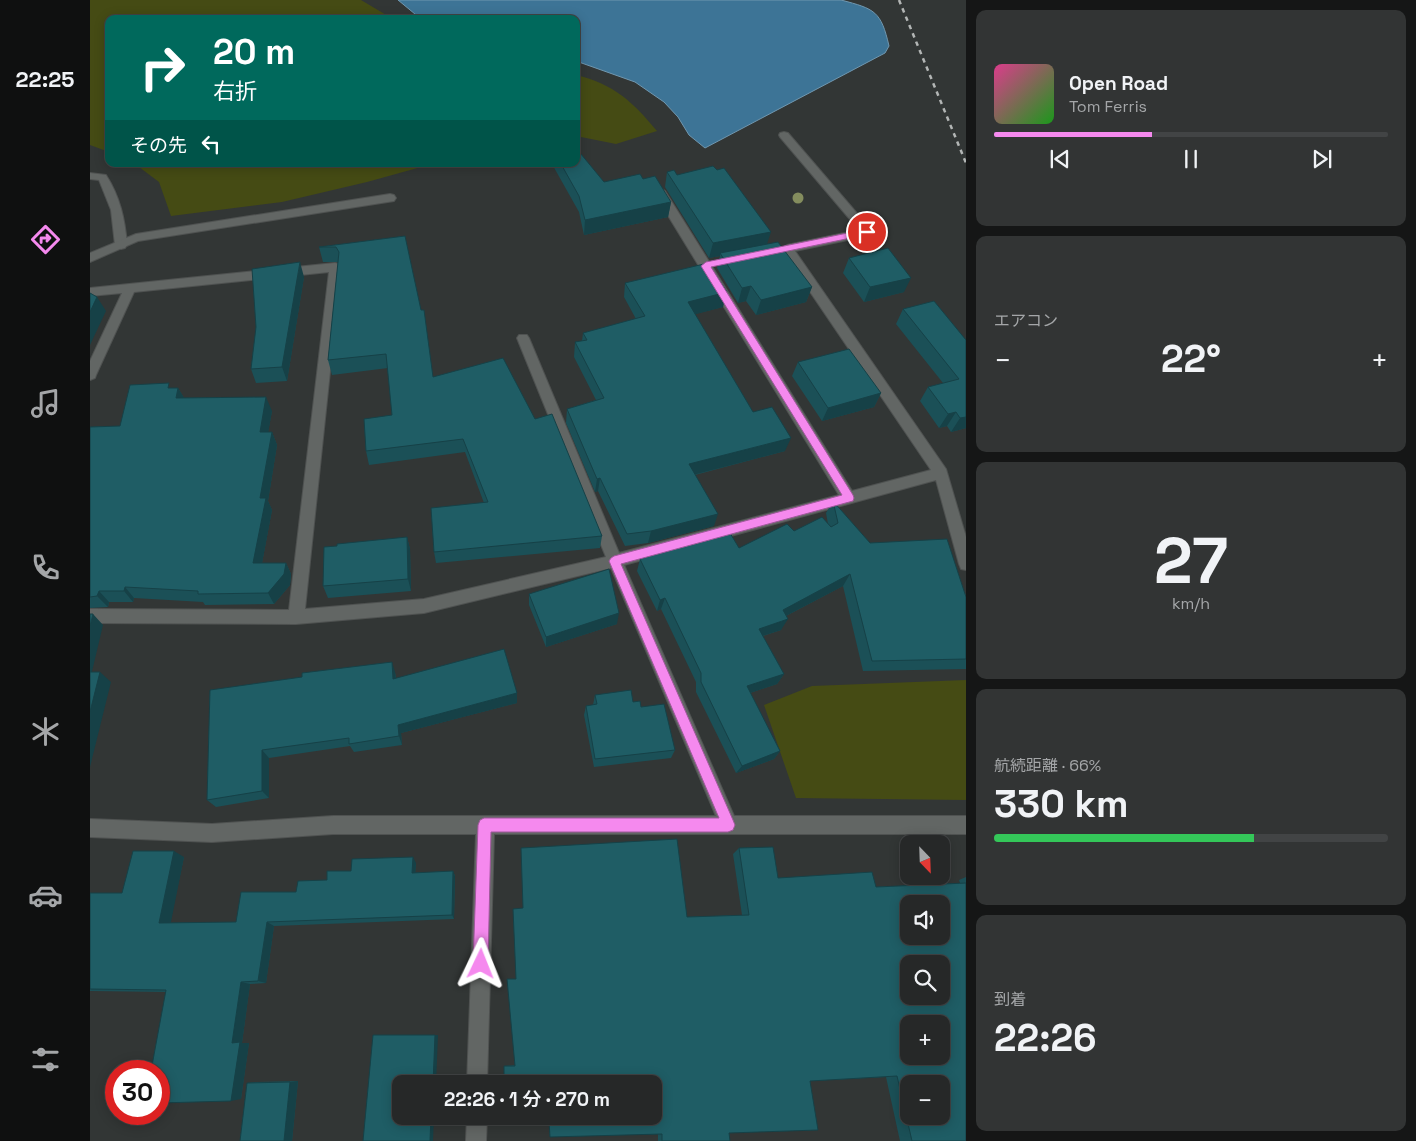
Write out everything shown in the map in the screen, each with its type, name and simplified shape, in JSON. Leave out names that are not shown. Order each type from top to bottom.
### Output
[{"type":"street","points":[[784,135],[867,232],[783,250],[941,473],[966,564]]},
{"type":"street","points":[[90,176],[102,177],[111,191],[119,213],[121,245]]},
{"type":"street","points":[[656,185],[710,265],[849,498]]},
{"type":"street","points":[[90,258],[136,238],[390,198]]},
{"type":"street","points":[[90,292],[335,267],[296,617]]},
{"type":"street","points":[[90,375],[130,288]]},
{"type":"street","points":[[523,338],[614,561],[728,825]]},
{"type":"street","points":[[90,616],[296,617],[424,606],[614,561],[941,473]]},
{"type":"street","points":[[90,828],[212,833],[333,825],[966,825]]},
{"type":"street","points":[[477,1075],[484,825]]},
{"type":"street","points":[[476,1125],[476,1141]]},
{"type":"green space","points":[[90,0],[361,0],[386,15],[105,15],[105,151],[90,145]]},
{"type":"green space","points":[[580,76],[601,83],[622,95],[640,111],[657,131],[616,144],[580,137]]},
{"type":"green space","points":[[139,167],[421,167],[282,202],[171,216],[159,182]]},
{"type":"green space","points":[[966,680],[966,800],[796,798],[764,705],[812,686]]},
{"type":"water","points":[[398,0],[841,0],[862,6],[875,13],[883,25],[889,46],[885,53],[705,148],[689,135],[678,117],[664,102],[635,82],[580,62],[580,15],[416,15]]},
{"type":"building","points":[[580,153],[604,182],[640,174],[643,179],[655,176],[671,202],[585,220],[579,196],[563,167],[580,167]]},
{"type":"building","points":[[713,166],[717,170],[724,168],[771,232],[713,243],[667,172],[674,170],[677,175]]},
{"type":"building","points":[[405,236],[421,310],[424,310],[433,377],[503,358],[535,419],[552,414],[602,536],[434,552],[431,508],[488,502],[463,439],[366,451],[364,419],[392,415],[386,354],[328,360],[339,252],[336,247],[319,247]]},
{"type":"building","points":[[778,242],[812,287],[761,300],[751,286],[742,288],[720,253]]},
{"type":"building","points":[[888,248],[911,278],[870,287],[849,258]]},
{"type":"building","points":[[300,262],[282,367],[251,369],[256,327],[252,269]]},
{"type":"building","points":[[708,263],[727,292],[688,302],[753,412],[772,407],[791,438],[689,464],[718,514],[651,531],[627,534],[600,478],[597,479],[567,409],[604,398],[575,342],[587,340],[583,333],[645,316],[625,283]]},
{"type":"building","points":[[90,293],[97,297],[90,312]]},
{"type":"building","points":[[934,301],[966,340],[966,417],[960,418],[956,412],[948,414],[928,387],[959,379],[903,309]]},
{"type":"building","points":[[849,349],[881,393],[828,408],[798,362]]},
{"type":"building","points":[[169,383],[168,388],[178,388],[176,398],[266,397],[260,432],[272,432],[260,498],[266,498],[253,563],[286,563],[284,574],[268,593],[198,594],[198,591],[125,587],[124,591],[99,591],[97,596],[90,597],[90,427],[120,426],[130,385]]},
{"type":"building","points":[[833,501],[870,543],[947,539],[966,597],[966,659],[872,661],[850,574],[783,610],[788,619],[759,629],[784,674],[747,686],[780,751],[742,766],[701,682],[701,673],[665,598],[660,600],[640,559],[696,541],[695,537],[727,528],[739,548],[787,524],[794,531],[822,517],[831,527],[838,523]]},
{"type":"building","points":[[407,537],[408,579],[323,586],[324,547]]},
{"type":"building","points":[[609,569],[619,613],[546,637],[529,594]]},
{"type":"building","points":[[90,614],[93,614],[90,626]]},
{"type":"building","points":[[504,649],[517,693],[398,725],[399,736],[349,744],[349,738],[262,750],[262,791],[207,800],[210,690],[302,677],[302,673],[392,662],[393,679]]},
{"type":"building","points":[[90,672],[100,672],[90,712]]},
{"type":"building","points":[[631,690],[633,702],[640,701],[641,707],[664,704],[675,750],[595,759],[586,706],[597,704],[595,695]]},
{"type":"building","points":[[677,839],[687,917],[749,915],[739,848],[773,847],[778,878],[872,872],[876,887],[966,883],[966,1141],[912,1141],[908,1125],[950,1125],[950,1075],[900,1075],[900,1089],[897,1076],[810,1081],[818,1130],[729,1133],[730,1141],[662,1141],[662,1134],[550,1137],[549,1125],[662,1125],[662,1075],[504,1075],[504,1066],[515,1066],[507,979],[516,979],[513,909],[523,908],[521,848]]},
{"type":"building","points":[[133,851],[174,851],[159,923],[236,922],[241,892],[296,892],[298,881],[327,880],[327,871],[351,871],[352,859],[413,857],[412,873],[453,871],[452,915],[267,922],[258,981],[241,982],[232,1043],[240,1042],[231,1101],[170,1103],[170,1060],[153,1060],[166,990],[90,989],[90,893],[122,893]]},
{"type":"building","points":[[373,1035],[435,1035],[433,1075],[392,1075],[392,1125],[431,1125],[430,1141],[363,1141]]},
{"type":"building","points":[[290,1082],[284,1141],[240,1141],[247,1083]]},
{"type":"railway","points":[[899,0],[966,163]]},
{"type":"route","points":[[481,964],[484,825],[728,825],[614,561],[849,498],[706,266],[867,232]]}]
